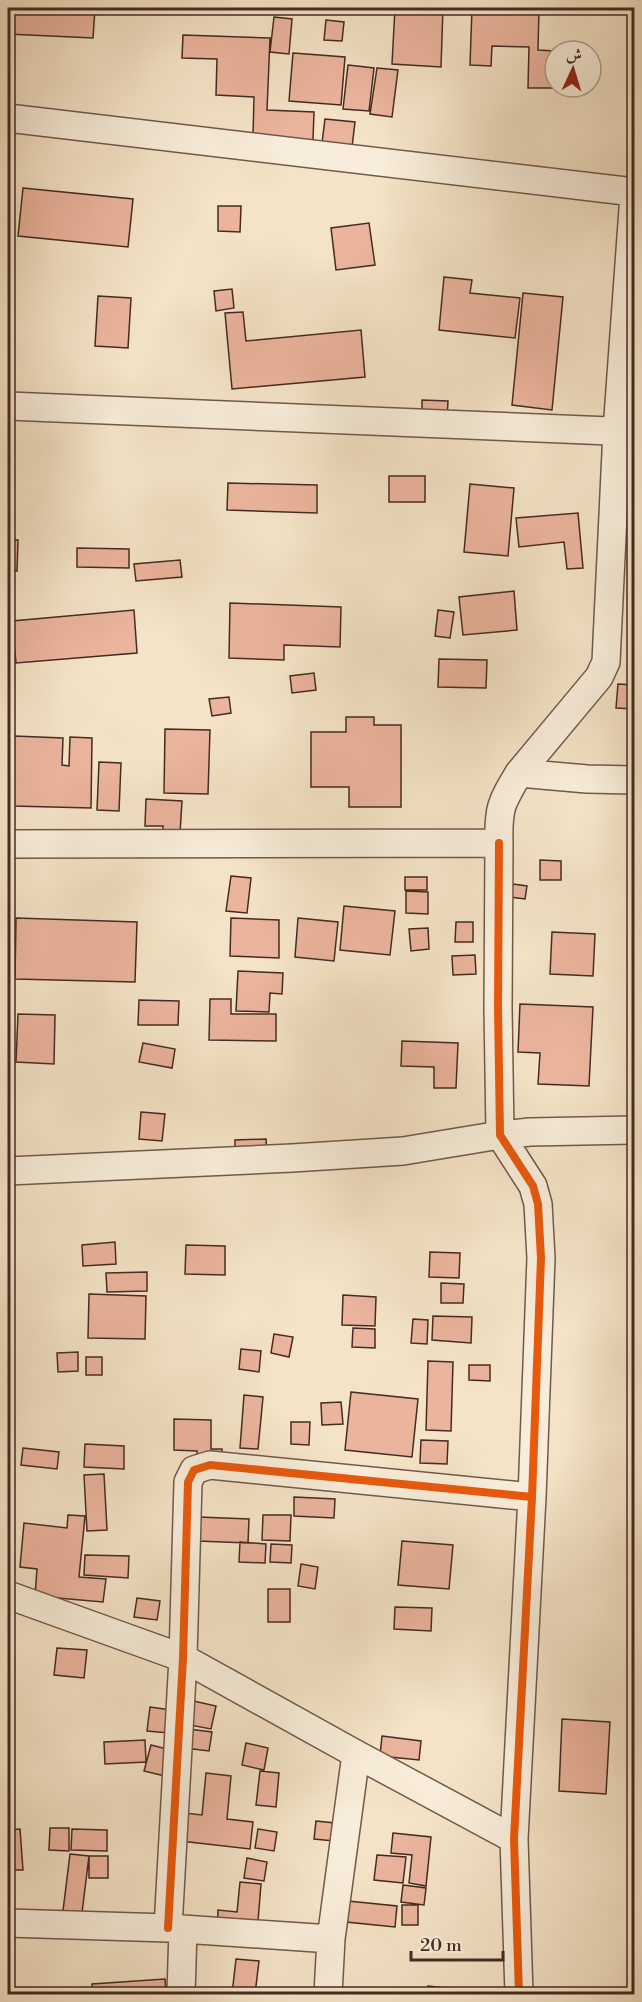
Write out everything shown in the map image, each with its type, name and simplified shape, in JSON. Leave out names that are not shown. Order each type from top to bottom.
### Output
[{"type":"street","points":[[8,118],[634,194],[626,431],[606,662],[599,677],[519,774],[502,801],[498,817],[500,1135],[533,1186],[538,1204],[541,1258],[532,1497],[514,1839],[519,1995]]},
{"type":"street","points":[[8,406],[626,431]]},
{"type":"street","points":[[519,774],[634,780]]},
{"type":"street","points":[[8,844],[499,843]]},
{"type":"street","points":[[8,1171],[292,1158],[403,1150],[500,1135],[634,1130]]},
{"type":"street","points":[[181,1995],[175,1928],[188,1482],[194,1470],[210,1465],[532,1497]]},
{"type":"street","points":[[8,1594],[183,1658],[356,1755],[514,1839]]},
{"type":"street","points":[[328,1995],[332,1939],[356,1755]]},
{"type":"street","points":[[8,1923],[175,1928],[332,1939]]},
{"type":"building","points":[[8,8],[95,8],[93,38],[8,34]]},
{"type":"building","points":[[395,8],[443,8],[441,67],[392,64]]},
{"type":"building","points":[[472,8],[539,8],[538,50],[543,50],[543,88],[528,88],[529,47],[492,46],[491,66],[470,65]]},
{"type":"building","points":[[274,17],[292,19],[289,54],[270,52]]},
{"type":"building","points":[[326,20],[344,22],[342,41],[324,40]]},
{"type":"building","points":[[183,35],[270,38],[267,110],[314,112],[313,140],[253,137],[254,97],[216,95],[217,59],[182,58]]},
{"type":"building","points":[[293,53],[345,57],[341,105],[289,101]]},
{"type":"building","points":[[348,65],[374,68],[369,111],[343,109]]},
{"type":"building","points":[[377,68],[398,70],[392,117],[370,114]]},
{"type":"building","points":[[325,119],[355,122],[352,147],[322,143]]},
{"type":"building","points":[[23,188],[133,199],[128,247],[18,236]]},
{"type":"building","points":[[218,206],[241,206],[240,232],[218,231]]},
{"type":"building","points":[[369,223],[375,265],[336,270],[331,228]]},
{"type":"building","points":[[8,234],[14,234],[14,255],[8,255]]},
{"type":"building","points":[[444,277],[472,280],[470,293],[520,298],[515,338],[439,330]]},
{"type":"building","points":[[232,289],[234,308],[216,311],[214,291]]},
{"type":"building","points":[[523,293],[563,297],[552,410],[512,405]]},
{"type":"building","points":[[98,296],[131,298],[128,348],[95,346]]},
{"type":"building","points":[[243,312],[246,341],[361,330],[365,377],[232,389],[225,313]]},
{"type":"building","points":[[422,400],[448,401],[447,419],[422,418]]},
{"type":"building","points":[[389,476],[425,476],[425,502],[389,502]]},
{"type":"building","points":[[228,483],[317,485],[317,513],[227,510]]},
{"type":"building","points":[[470,484],[514,488],[508,556],[464,552]]},
{"type":"building","points":[[578,513],[583,568],[567,569],[564,542],[519,547],[516,518]]},
{"type":"building","points":[[8,540],[18,540],[17,571],[8,571]]},
{"type":"building","points":[[77,548],[129,549],[129,568],[77,567]]},
{"type":"building","points":[[180,560],[182,577],[136,581],[134,564]]},
{"type":"building","points":[[514,591],[517,630],[463,635],[459,597]]},
{"type":"building","points":[[230,603],[341,607],[340,647],[284,645],[284,660],[229,658]]},
{"type":"building","points":[[134,610],[137,653],[16,663],[12,621]]},
{"type":"building","points":[[438,610],[454,612],[450,638],[435,636]]},
{"type":"building","points":[[439,659],[487,660],[486,688],[438,687]]},
{"type":"building","points":[[314,673],[316,690],[292,693],[290,676]]},
{"type":"building","points":[[618,684],[634,685],[634,709],[616,708]]},
{"type":"building","points":[[229,697],[231,713],[212,716],[209,699]]},
{"type":"building","points":[[346,717],[374,717],[374,725],[401,725],[401,807],[349,807],[349,787],[311,787],[311,732],[346,732]]},
{"type":"building","points":[[165,729],[210,730],[208,794],[164,793]]},
{"type":"building","points":[[14,736],[63,738],[62,765],[69,766],[70,737],[92,738],[91,808],[13,806]]},
{"type":"building","points":[[99,762],[121,763],[119,811],[97,810]]},
{"type":"building","points":[[146,799],[182,801],[179,849],[162,848],[163,826],[145,826]]},
{"type":"building","points":[[540,860],[561,861],[561,880],[540,880]]},
{"type":"building","points":[[231,876],[251,878],[247,913],[226,911]]},
{"type":"building","points":[[405,877],[427,877],[427,890],[405,890]]},
{"type":"building","points":[[513,884],[527,886],[525,899],[510,897]]},
{"type":"building","points":[[406,891],[428,892],[428,914],[406,913]]},
{"type":"building","points":[[344,906],[395,911],[390,955],[340,950]]},
{"type":"building","points":[[16,918],[137,922],[135,982],[15,979]]},
{"type":"building","points":[[231,918],[279,920],[279,958],[230,956]]},
{"type":"building","points":[[298,918],[338,922],[334,961],[295,957]]},
{"type":"building","points":[[456,922],[473,922],[473,942],[455,942]]},
{"type":"building","points":[[428,928],[429,949],[411,951],[409,929]]},
{"type":"building","points":[[552,932],[595,934],[593,976],[550,974]]},
{"type":"building","points":[[475,955],[476,974],[453,975],[452,956]]},
{"type":"building","points":[[238,971],[283,973],[282,994],[270,993],[269,1012],[236,1011]]},
{"type":"building","points":[[210,999],[231,999],[231,1014],[276,1014],[276,1041],[209,1040]]},
{"type":"building","points":[[139,1000],[179,1001],[178,1025],[138,1025]]},
{"type":"building","points":[[520,1004],[593,1007],[589,1086],[538,1084],[540,1053],[518,1052]]},
{"type":"building","points":[[18,1014],[55,1015],[54,1064],[16,1062]]},
{"type":"building","points":[[402,1041],[458,1043],[456,1088],[434,1088],[434,1067],[401,1066]]},
{"type":"building","points":[[143,1043],[175,1049],[172,1068],[139,1062]]},
{"type":"building","points":[[141,1112],[165,1114],[162,1141],[139,1139]]},
{"type":"building","points":[[266,1139],[267,1155],[235,1155],[235,1140]]},
{"type":"building","points":[[115,1242],[116,1264],[83,1266],[82,1245]]},
{"type":"building","points":[[186,1245],[225,1246],[225,1275],[185,1274]]},
{"type":"building","points":[[430,1252],[460,1253],[459,1278],[429,1277]]},
{"type":"building","points":[[147,1272],[147,1291],[107,1292],[106,1273]]},
{"type":"building","points":[[441,1283],[464,1284],[463,1303],[441,1303]]},
{"type":"building","points":[[89,1294],[146,1296],[145,1339],[88,1338]]},
{"type":"building","points":[[343,1295],[376,1297],[375,1326],[342,1325]]},
{"type":"building","points":[[433,1316],[472,1317],[471,1343],[432,1340]]},
{"type":"building","points":[[413,1319],[428,1320],[427,1344],[411,1343]]},
{"type":"building","points":[[353,1328],[375,1329],[375,1348],[352,1347]]},
{"type":"building","points":[[274,1334],[293,1337],[289,1357],[271,1353]]},
{"type":"building","points":[[241,1349],[261,1351],[259,1372],[239,1369]]},
{"type":"building","points":[[78,1352],[78,1371],[58,1372],[57,1353]]},
{"type":"building","points":[[86,1357],[102,1357],[102,1375],[86,1375]]},
{"type":"building","points":[[428,1361],[453,1362],[451,1431],[426,1430]]},
{"type":"building","points":[[469,1365],[490,1365],[490,1381],[469,1380]]},
{"type":"building","points":[[351,1392],[418,1399],[412,1457],[345,1450]]},
{"type":"building","points":[[244,1395],[263,1397],[258,1449],[240,1448]]},
{"type":"building","points":[[341,1402],[343,1424],[322,1425],[321,1403]]},
{"type":"building","points":[[174,1419],[211,1420],[211,1449],[222,1449],[221,1474],[197,1473],[197,1451],[174,1450]]},
{"type":"building","points":[[291,1422],[310,1422],[309,1445],[291,1444]]},
{"type":"building","points":[[421,1440],[448,1441],[447,1464],[420,1463]]},
{"type":"building","points":[[85,1444],[124,1446],[124,1469],[84,1467]]},
{"type":"building","points":[[23,1448],[59,1452],[57,1469],[21,1465]]},
{"type":"building","points":[[104,1474],[107,1530],[87,1531],[84,1475]]},
{"type":"building","points":[[294,1497],[335,1499],[334,1518],[294,1516]]},
{"type":"building","points":[[68,1515],[85,1516],[79,1577],[106,1579],[103,1602],[35,1596],[37,1569],[20,1567],[24,1523],[67,1528]]},
{"type":"building","points":[[263,1515],[291,1515],[290,1541],[262,1540]]},
{"type":"building","points":[[199,1517],[249,1519],[248,1543],[198,1541]]},
{"type":"building","points":[[402,1541],[453,1545],[449,1589],[398,1585]]},
{"type":"building","points":[[240,1542],[266,1544],[265,1563],[239,1562]]},
{"type":"building","points":[[271,1544],[292,1545],[291,1563],[270,1562]]},
{"type":"building","points":[[85,1555],[129,1556],[128,1578],[84,1575]]},
{"type":"building","points":[[301,1564],[318,1567],[315,1589],[298,1586]]},
{"type":"building","points":[[268,1589],[290,1589],[290,1622],[268,1622]]},
{"type":"building","points":[[137,1598],[160,1601],[157,1620],[134,1617]]},
{"type":"building","points":[[395,1607],[432,1608],[431,1631],[394,1629]]},
{"type":"building","points":[[57,1648],[87,1650],[84,1678],[54,1675]]},
{"type":"building","points":[[189,1700],[216,1706],[211,1729],[184,1724]]},
{"type":"building","points":[[150,1707],[171,1710],[169,1733],[147,1731]]},
{"type":"building","points":[[562,1719],[610,1722],[606,1794],[559,1791]]},
{"type":"building","points":[[188,1729],[212,1732],[209,1751],[185,1748]]},
{"type":"building","points":[[382,1736],[421,1741],[419,1760],[380,1756]]},
{"type":"building","points":[[145,1740],[146,1762],[105,1764],[104,1742]]},
{"type":"building","points":[[246,1743],[268,1748],[264,1770],[242,1765]]},
{"type":"building","points":[[151,1745],[171,1750],[165,1776],[144,1771]]},
{"type":"building","points":[[260,1771],[279,1773],[276,1807],[256,1805]]},
{"type":"building","points":[[206,1773],[231,1776],[227,1819],[253,1822],[250,1849],[172,1840],[175,1812],[202,1815]]},
{"type":"building","points":[[316,1821],[335,1823],[334,1841],[314,1839]]},
{"type":"building","points":[[50,1828],[69,1828],[69,1851],[49,1850]]},
{"type":"building","points":[[20,1829],[23,1870],[8,1870],[8,1830]]},
{"type":"building","points":[[72,1829],[107,1830],[107,1851],[71,1850]]},
{"type":"building","points":[[258,1829],[277,1832],[274,1851],[255,1848]]},
{"type":"building","points":[[393,1833],[431,1837],[426,1886],[409,1883],[412,1855],[391,1853]]},
{"type":"building","points":[[70,1854],[89,1856],[80,1929],[61,1927]]},
{"type":"building","points":[[377,1855],[406,1857],[403,1883],[374,1880]]},
{"type":"building","points":[[89,1856],[108,1856],[108,1878],[89,1878]]},
{"type":"building","points":[[247,1858],[267,1862],[264,1881],[244,1878]]},
{"type":"building","points":[[240,1882],[261,1884],[258,1921],[217,1934],[218,1910],[237,1912]]},
{"type":"building","points":[[403,1885],[426,1888],[424,1905],[401,1902]]},
{"type":"building","points":[[348,1901],[397,1906],[395,1927],[346,1922]]},
{"type":"building","points":[[402,1905],[418,1905],[418,1925],[402,1925]]},
{"type":"building","points":[[236,1959],[259,1961],[255,1994],[232,1994]]},
{"type":"building","points":[[165,1979],[166,1994],[76,1994],[75,1990],[92,1989],[92,1984]]},
{"type":"building","points":[[428,1986],[445,1988],[444,1994],[427,1994]]},
{"type":"cycle path","points":[[499,843],[500,1135],[533,1186],[538,1204],[541,1258],[532,1497],[514,1839],[519,1994]]},
{"type":"cycle path","points":[[168,1928],[183,1658],[188,1482],[194,1470],[210,1465],[532,1497]]}]
